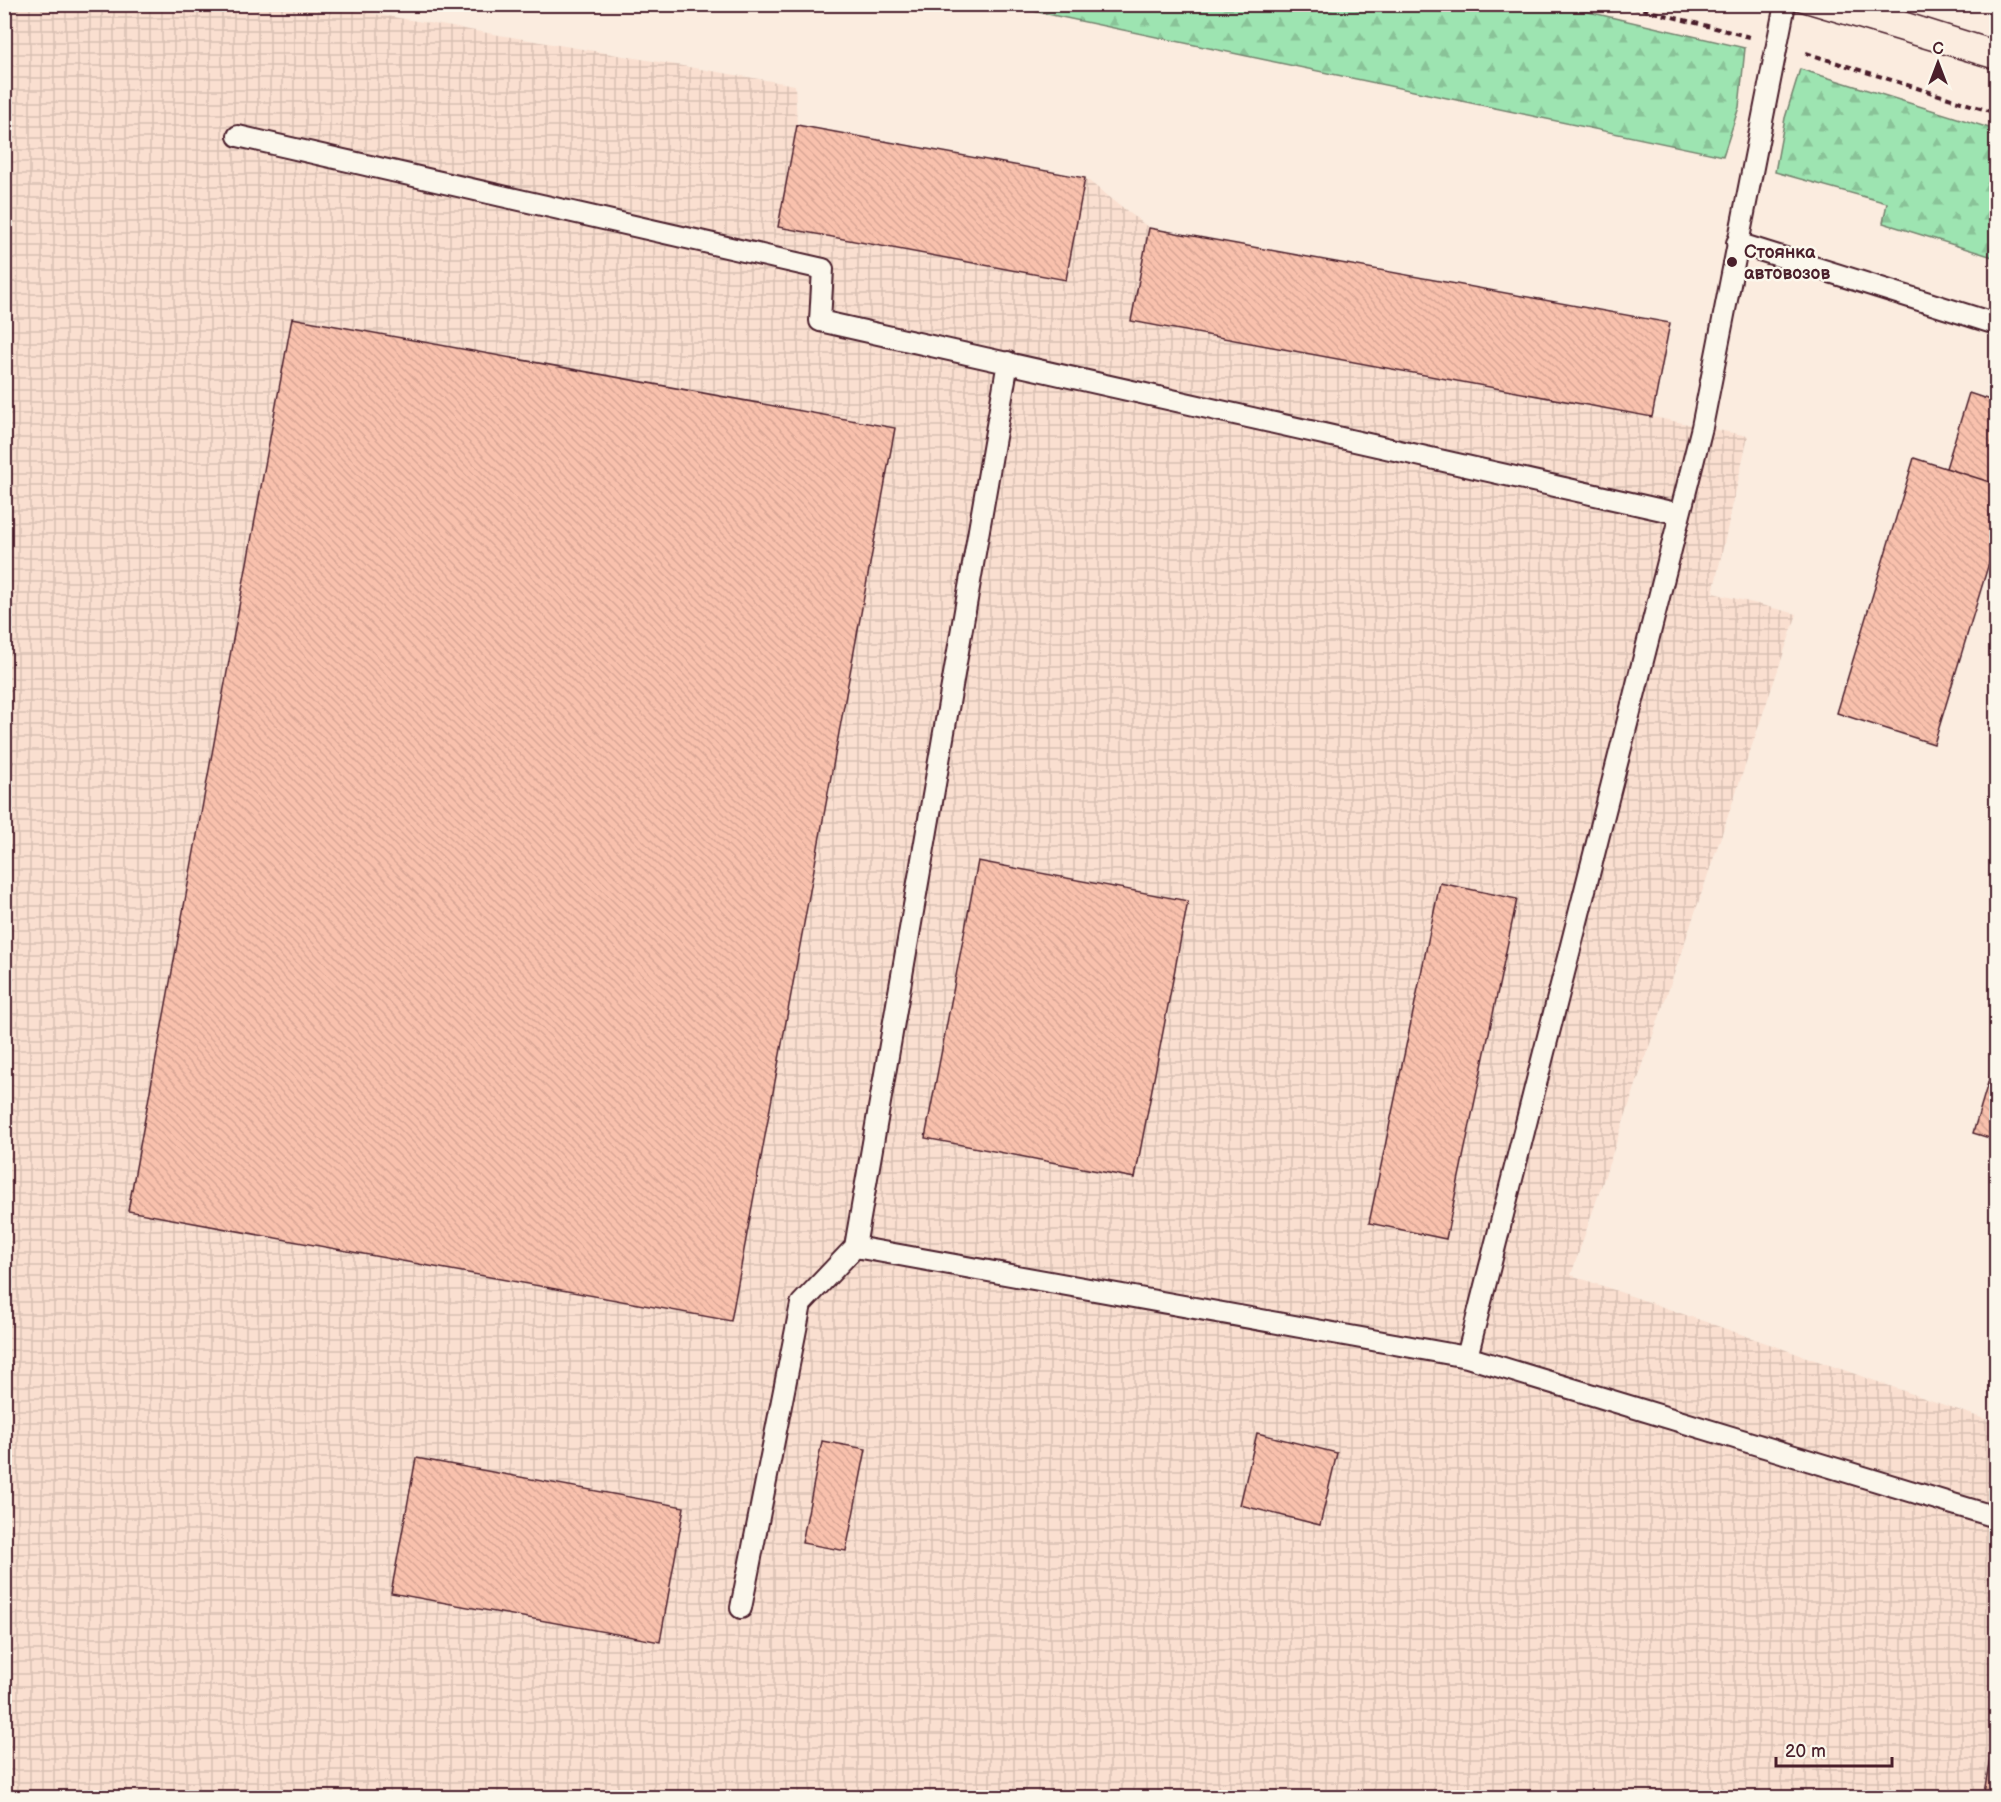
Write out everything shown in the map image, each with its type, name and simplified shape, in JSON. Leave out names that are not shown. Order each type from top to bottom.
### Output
[{"type":"lane","points":[[1467,1357],[1702,428],[1785,4]]},
{"type":"lane","points":[[238,136],[823,269],[820,321],[1680,514]]},
{"type":"lane","points":[[1737,243],[1996,324]]},
{"type":"lane","points":[[741,1608],[801,1304],[855,1247],[1008,362]]},
{"type":"lane","points":[[855,1247],[1467,1357],[1996,1517]]},
{"type":"path","points":[[1622,4],[1777,44],[1996,113]]},
{"type":"shaded area","points":[[5,5],[322,5],[795,85],[797,125],[1085,178],[1149,228],[1670,323],[1653,417],[1748,436],[1713,593],[1797,614],[1571,1275],[1996,1423],[1996,1797],[5,1798]]},
{"type":"green space","points":[[1004,5],[1558,5],[1745,48],[1739,107],[1723,156]]},
{"type":"green space","points":[[1800,69],[1996,130],[1996,258],[1883,223],[1887,203],[1775,172],[1785,118]]},
{"type":"building","points":[[797,125],[1085,178],[1066,280],[778,227]]},
{"type":"building","points":[[1149,228],[1670,323],[1652,417],[1131,321]]},
{"type":"building","points":[[292,318],[895,428],[731,1321],[128,1211]]},
{"type":"building","points":[[1969,393],[1996,402],[1996,484],[1946,468]]},
{"type":"building","points":[[1914,458],[1996,484],[1996,540],[1934,744],[1837,713]]},
{"type":"building","points":[[4,761],[12,762],[4,804]]},
{"type":"building","points":[[978,861],[1188,901],[1135,1178],[925,1138]]},
{"type":"building","points":[[1440,883],[1517,899],[1446,1239],[1369,1223]]},
{"type":"building","points":[[1996,1056],[1996,1140],[1973,1133]]},
{"type":"building","points":[[1257,1433],[1337,1453],[1320,1525],[1240,1505]]},
{"type":"building","points":[[822,1441],[866,1449],[846,1551],[802,1543]]},
{"type":"building","points":[[416,1458],[684,1507],[660,1642],[391,1593]]},
{"type":"building","points":[[1996,1726],[1996,1798],[1983,1798]]},
{"type":"tram line","points":[[1775,4],[1996,70]]},
{"type":"tram line","points":[[1881,4],[1996,40]]},
{"type":"place","name":"Стоянка автовозов","points":[[1732,262]]}]
